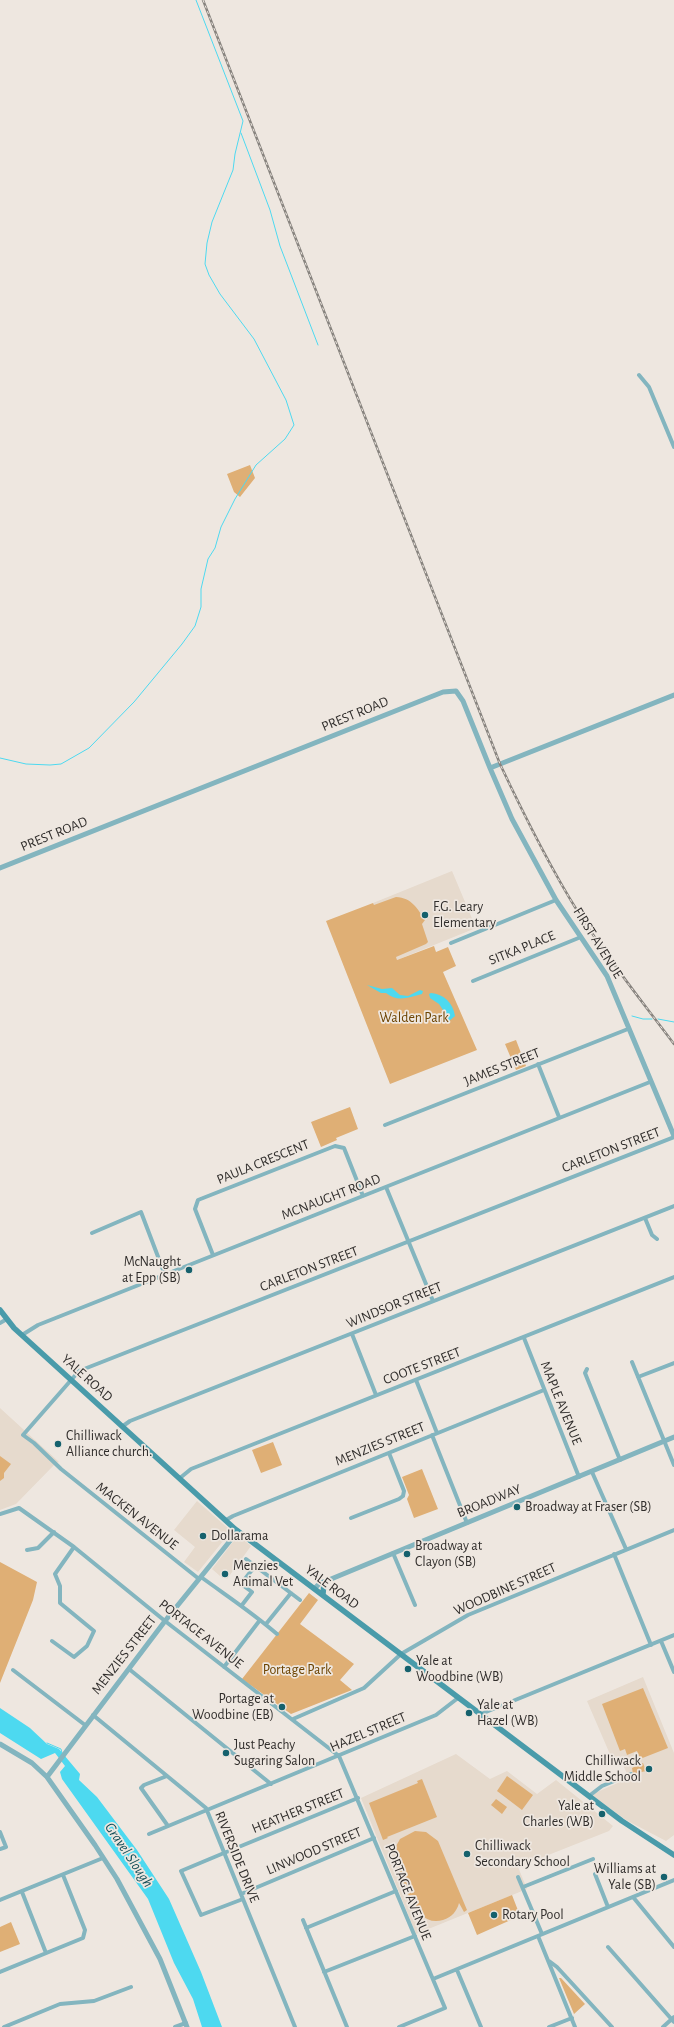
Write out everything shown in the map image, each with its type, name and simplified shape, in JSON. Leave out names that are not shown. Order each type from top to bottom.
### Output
[{"type":"main road","name":"YALE ROAD","points":[[0,1310],[22,1335],[238,1531],[622,1821],[674,1855]]},
{"type":"main road","points":[[323,1594],[324,1582]]},
{"type":"street","points":[[639,375],[649,387],[674,447]]},
{"type":"street","name":"PREST ROAD","points":[[0,868],[447,690],[456,691],[459,694],[490,768]]},
{"type":"street","points":[[490,768],[674,694]]},
{"type":"street","name":"FIRST AVENUE","points":[[490,768],[512,819],[556,900],[607,976],[674,1137]]},
{"type":"street","points":[[451,943],[556,900]]},
{"type":"street","name":"SITKA PLACE","points":[[473,981],[581,937]]},
{"type":"street","name":"JAMES STREET","points":[[385,1125],[628,1029]]},
{"type":"street","points":[[538,1064],[559,1118]]},
{"type":"street","name":"MCNAUGHT ROAD","points":[[22,1335],[31,1328],[650,1082]]},
{"type":"street","name":"CARLETON STREET","points":[[61,1469],[34,1442],[23,1435],[79,1371],[674,1137]]},
{"type":"street","name":"PAULA CRESCENT","points":[[213,1255],[195,1209],[198,1200],[335,1146],[344,1148],[363,1196]]},
{"type":"street","points":[[386,1187],[433,1301]]},
{"type":"street","name":"WINDSOR STREET","points":[[123,1426],[130,1421],[674,1206]]},
{"type":"street","points":[[92,1233],[140,1212],[165,1275]]},
{"type":"street","points":[[645,1218],[652,1235],[657,1238]]},
{"type":"street","name":"COOTE STREET","points":[[180,1478],[191,1469],[524,1338],[674,1277]]},
{"type":"street","points":[[0,1323],[7,1319]]},
{"type":"street","points":[[352,1334],[376,1395]]},
{"type":"street","name":"MAPLE AVENUE","points":[[524,1338],[579,1477]]},
{"type":"street","points":[[632,1362],[674,1465]]},
{"type":"street","points":[[638,1377],[674,1363]]},
{"type":"street","points":[[587,1369],[585,1373],[620,1460]]},
{"type":"street","points":[[416,1380],[437,1433]]},
{"type":"street","name":"MENZIES STREET","points":[[226,1520],[544,1390]]},
{"type":"street","points":[[432,1435],[467,1523]]},
{"type":"street","name":"BROADWAY","points":[[315,1588],[324,1582],[674,1437]]},
{"type":"street","points":[[351,1518],[399,1500],[403,1496],[404,1491],[389,1453]]},
{"type":"street","name":"MACKEN AVENUE","points":[[61,1469],[200,1578],[233,1602],[242,1605],[277,1634]]},
{"type":"street","points":[[592,1472],[626,1549]]},
{"type":"street","name":"PORTAGE AVENUE","points":[[0,1514],[19,1508],[54,1532],[339,1756],[358,1798],[445,2008],[399,2027]]},
{"type":"street","name":"WOODBINE STREET","points":[[292,1719],[364,1688],[401,1654],[468,1615],[674,1530]]},
{"type":"street","name":"MENZIES STREET","points":[[47,1778],[68,1747],[128,1669],[238,1531]]},
{"type":"street","points":[[27,1550],[38,1548],[54,1532]]},
{"type":"street","points":[[52,1641],[74,1656],[87,1646],[94,1631],[60,1602],[60,1586],[55,1574],[74,1547]]},
{"type":"street","points":[[393,1553],[415,1605]]},
{"type":"street","points":[[614,1554],[651,1645]]},
{"type":"street","points":[[246,1559],[300,1600]]},
{"type":"street","points":[[242,1605],[252,1592],[241,1584],[255,1566]]},
{"type":"street","points":[[266,1624],[291,1593]]},
{"type":"street","points":[[224,1667],[260,1620]]},
{"type":"street","points":[[481,1714],[674,1635]]},
{"type":"street","points":[[661,1641],[674,1672]]},
{"type":"street","points":[[128,1669],[271,1784]]},
{"type":"street","points":[[13,1670],[85,1725]]},
{"type":"street","name":"HAZEL STREET","points":[[149,1834],[436,1715],[458,1698]]},
{"type":"street","name":"RIVERSIDE DRIVE","points":[[93,1715],[207,1810],[295,2027]]},
{"type":"street","points":[[0,1744],[32,1763],[47,1778],[103,1858],[134,1908],[160,1959],[186,2025],[175,2027]]},
{"type":"street","points":[[589,1796],[602,1786],[631,1774]]},
{"type":"street","points":[[167,1776],[144,1785],[141,1788],[168,1826]]},
{"type":"street","name":"HEATHER STREET","points":[[243,1899],[201,1915],[181,1872],[358,1798]]},
{"type":"street","points":[[0,1832],[6,1847],[0,1849]]},
{"type":"street","name":"LINWOOD STREET","points":[[241,1894],[374,1838]]},
{"type":"street","points":[[0,1900],[103,1858]]},
{"type":"street","points":[[523,1888],[593,1859]]},
{"type":"street","points":[[595,1874],[608,1907]]},
{"type":"street","points":[[0,1972],[83,1938],[85,1930],[63,1875]]},
{"type":"street","points":[[518,1877],[548,1960],[575,2027]]},
{"type":"street","points":[[432,1979],[674,1880]]},
{"type":"street","points":[[306,1928],[396,1891]]},
{"type":"street","points":[[22,1892],[46,1953]]},
{"type":"street","points":[[633,1897],[674,1946]]},
{"type":"street","points":[[303,1920],[346,2027]]},
{"type":"street","points":[[324,1972],[415,1936]]},
{"type":"street","points":[[608,1947],[673,2019],[663,2027]]},
{"type":"street","points":[[548,1960],[557,1967],[612,2027]]},
{"type":"street","points":[[457,1970],[481,2027]]},
{"type":"street","points":[[4,2027],[60,2004],[94,2001],[131,1987]]},
{"type":"street","points":[[549,2027],[572,2018]]},
{"type":"shaded area","name":"F.G. Leary Elementary","points":[[452,871],[476,928],[397,960],[373,903]]},
{"type":"shaded area","points":[[0,1408],[59,1462],[55,1464],[16,1504],[0,1510]]},
{"type":"shaded area","points":[[197,1501],[230,1530],[228,1535],[198,1572],[184,1562],[195,1547],[174,1530]]},
{"type":"shaded area","points":[[240,1537],[251,1546],[227,1579],[220,1576],[212,1569],[236,1538]]},
{"type":"shaded area","name":"Chilliwack Middle School","points":[[643,1677],[674,1753],[674,1835],[666,1841],[626,1820],[593,1796],[595,1793],[629,1778],[619,1756],[612,1759],[587,1701]]},
{"type":"shaded area","name":"Chilliwack Secondary School","points":[[456,1754],[490,1779],[507,1771],[537,1794],[556,1780],[613,1826],[609,1831],[518,1867],[527,1889],[416,1934],[361,1798]]},
{"type":"green space","points":[[250,465],[255,478],[240,497],[234,492],[227,474]]},
{"type":"green space","name":"Walden Park","points":[[396,897],[406,899],[414,904],[419,911],[425,920],[422,924],[428,942],[396,957],[397,960],[434,946],[436,952],[448,947],[456,966],[443,972],[477,1050],[390,1084],[326,921],[373,903],[374,905]]},
{"type":"green space","points":[[516,1040],[526,1066],[516,1070],[505,1044]]},
{"type":"green space","points":[[350,1107],[358,1129],[336,1138],[337,1140],[321,1147],[311,1122]]},
{"type":"green space","points":[[273,1442],[282,1465],[261,1473],[252,1450]]},
{"type":"green space","points":[[0,1456],[11,1464],[4,1473],[4,1478],[0,1481]]},
{"type":"green space","points":[[422,1469],[438,1509],[414,1518],[407,1499],[409,1495],[402,1477]]},
{"type":"green space","points":[[0,1562],[37,1582],[33,1600],[0,1683]]},
{"type":"green space","name":"Portage Park","points":[[309,1593],[318,1600],[300,1624],[354,1664],[340,1680],[352,1690],[291,1714],[242,1679]]},
{"type":"green space","points":[[643,1688],[668,1748],[640,1759],[637,1751],[627,1755],[625,1749],[620,1751],[602,1704]]},
{"type":"green space","points":[[643,1763],[646,1771],[633,1774],[632,1768]]},
{"type":"green space","points":[[507,1776],[533,1795],[522,1810],[497,1791]]},
{"type":"green space","points":[[422,1779],[437,1817],[383,1840],[369,1803],[418,1783],[417,1781]]},
{"type":"green space","points":[[496,1799],[507,1807],[502,1814],[491,1805]]},
{"type":"green space","points":[[415,1831],[426,1832],[438,1841],[467,1910],[464,1912],[459,1903],[457,1909],[449,1917],[443,1920],[433,1921],[417,1911],[407,1891],[396,1861],[395,1848],[400,1839]]},
{"type":"green space","points":[[512,1895],[519,1913],[512,1916],[513,1919],[477,1935],[468,1913]]},
{"type":"green space","points":[[11,1922],[20,1944],[0,1952],[0,1927]]},
{"type":"green space","points":[[559,1978],[561,1978],[585,2004],[574,2014]]},
{"type":"water","points":[[367,985],[382,989],[392,988],[400,995],[408,996],[420,990],[423,991],[422,994],[399,999],[386,993],[381,993]]},
{"type":"water","points":[[431,993],[444,997],[450,1003],[455,1016],[448,1022],[442,1023],[443,1010],[439,1004],[430,998],[429,994]]},
{"type":"water","points":[[0,1708],[30,1728],[47,1744],[59,1749],[80,1774],[79,1780],[97,1797],[137,1850],[169,1899],[201,1972],[222,2027],[202,2027],[193,1999],[174,1963],[148,1899],[62,1779],[60,1772],[65,1766],[55,1753],[41,1759],[0,1733]]},
{"type":"waterway","points":[[0,758],[26,764],[61,764],[89,748],[134,702],[195,626],[201,607],[201,589],[208,559],[215,548],[221,527],[235,499],[256,465],[285,439],[294,425],[286,400],[254,339],[220,294],[209,275],[205,264],[207,243],[212,222],[233,170],[235,154],[243,121],[196,0]]},
{"type":"waterway","points":[[241,133],[270,210],[280,246],[318,345]]},
{"type":"waterway","points":[[632,1016],[643,1019],[652,1019]]},
{"type":"waterway","points":[[658,1019],[674,1022]]},
{"type":"waterway","name":"Gravel Slough","points":[[47,1743],[61,1749],[62,1753]]},
{"type":"railway","points":[[203,0],[500,764],[537,839],[578,912],[612,962],[674,1044]]},
{"type":"place","name":"F.G. Leary Elementary","points":[[425,915]]},
{"type":"place","name":"McNaught at Epp (SB)","points":[[189,1270]]},
{"type":"place","name":"Chilliwack Alliance church.","points":[[58,1444]]},
{"type":"place","name":"Broadway at Fraser (SB)","points":[[517,1507]]},
{"type":"place","name":"Dollarama","points":[[203,1536]]},
{"type":"place","name":"Broadway at Clayon (SB)","points":[[407,1554]]},
{"type":"place","name":"Menzies Animal Vet","points":[[225,1574]]},
{"type":"place","name":"Yale at Woodbine (WB)","points":[[408,1669]]},
{"type":"place","name":"Portage at Woodbine (EB)","points":[[282,1707]]},
{"type":"place","name":"Yale at Hazel (WB)","points":[[469,1713]]},
{"type":"place","name":"Just Peachy Sugaring Salon","points":[[226,1753]]},
{"type":"place","name":"Chilliwack Middle School","points":[[649,1769]]},
{"type":"place","name":"Yale at Charles (WB)","points":[[602,1814]]},
{"type":"place","name":"Chilliwack Secondary School","points":[[467,1854]]},
{"type":"place","name":"Williams at Yale (SB)","points":[[664,1877]]},
{"type":"place","name":"Rotary Pool","points":[[494,1915]]}]
